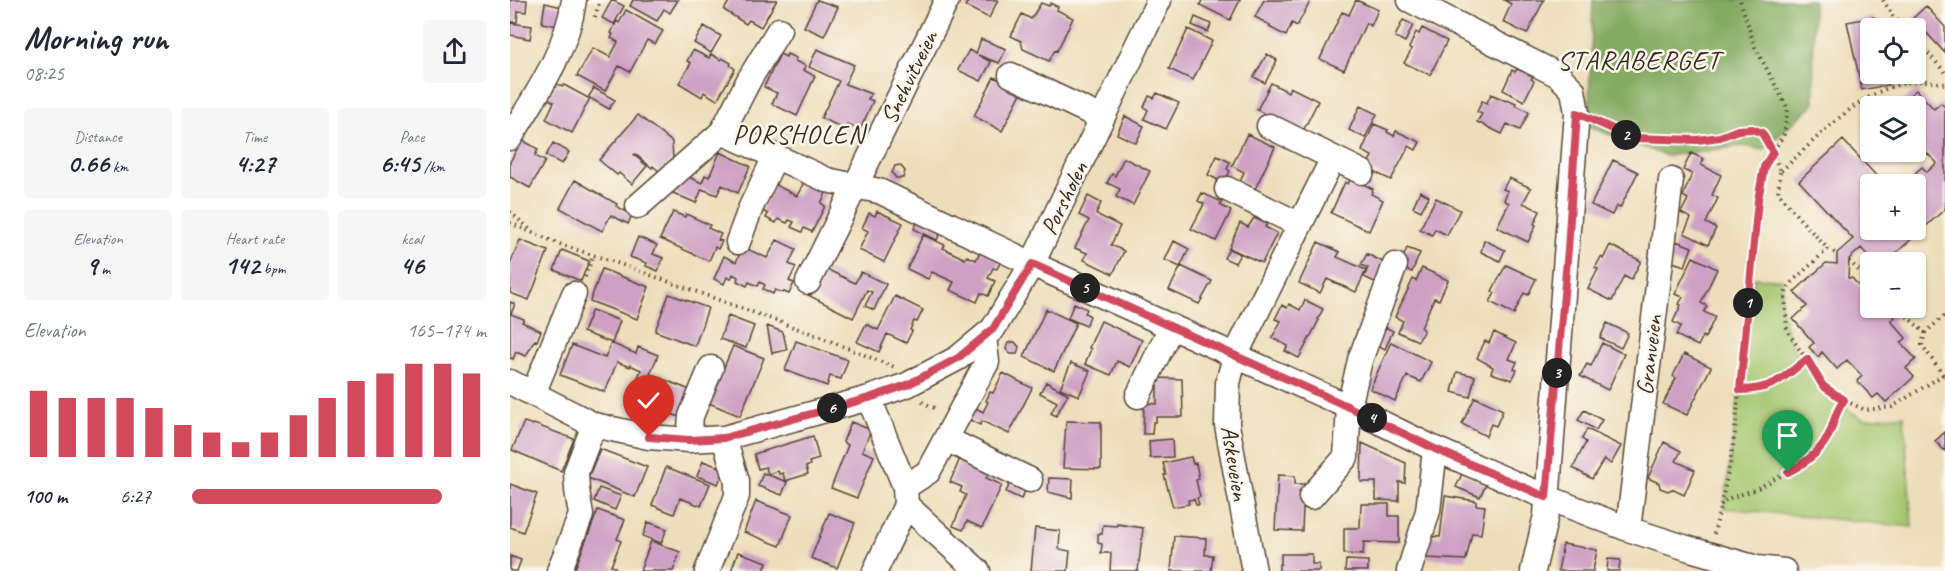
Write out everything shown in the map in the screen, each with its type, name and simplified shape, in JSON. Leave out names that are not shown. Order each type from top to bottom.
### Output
[{"type":"street","points":[[510,138],[550,70],[571,20],[574,0]]},
{"type":"street","name":"Snehvitveien","points":[[808,282],[947,0]]},
{"type":"street","name":"Porsholen","points":[[510,382],[594,425],[649,437],[689,440],[724,438],[869,398],[907,385],[958,358],[993,329],[1032,264],[1159,0]]},
{"type":"street","points":[[1410,0],[1558,75],[1573,90],[1577,113],[1546,515],[1533,571]]},
{"type":"street","points":[[638,206],[722,132],[779,30]]},
{"type":"street","points":[[1011,75],[1102,118]]},
{"type":"street","points":[[1269,126],[1362,172]]},
{"type":"street","points":[[722,132],[827,180],[879,191],[1032,264],[1349,407],[1435,449],[1546,497],[1628,529],[1707,555],[1757,568],[1784,571]]},
{"type":"street","points":[[738,242],[775,157]]},
{"type":"street","points":[[1235,356],[1333,158]]},
{"type":"street","name":"Granveien","points":[[1628,529],[1671,180]]},
{"type":"street","points":[[1227,189],[1300,225]]},
{"type":"street","points":[[1311,497],[1346,457],[1349,407],[1363,352],[1395,265]]},
{"type":"street","points":[[533,394],[574,294]]},
{"type":"street","points":[[1138,396],[1172,327]]},
{"type":"street","points":[[875,571],[905,496],[928,472],[987,362],[984,337]]},
{"type":"street","name":"Askeveien","points":[[1235,356],[1228,383],[1227,425],[1254,571]]},
{"type":"street","points":[[689,440],[691,416],[711,368]]},
{"type":"street","points":[[869,398],[905,496],[978,571]]},
{"type":"street","points":[[559,571],[581,515],[576,490],[576,472],[594,425]]},
{"type":"street","points":[[952,428],[1030,480]]},
{"type":"street","points":[[707,571],[737,496],[737,481],[724,438]]},
{"type":"street","points":[[1409,571],[1428,511],[1435,449]]},
{"type":"path","points":[[1713,539],[1730,464],[1740,390],[1758,200],[1764,167],[1784,134],[1788,109],[1755,47],[1740,0]]},
{"type":"path","points":[[1883,0],[1895,18]]},
{"type":"path","points":[[1926,51],[1945,72]]},
{"type":"path","points":[[1780,172],[1847,111],[1885,89],[1918,81],[1945,84]]},
{"type":"path","points":[[1577,113],[1633,138],[1697,140],[1720,137],[1738,130],[1752,129],[1762,133],[1773,152],[1780,172],[1778,192],[1828,249],[1837,254]]},
{"type":"path","points":[[510,212],[536,234]]},
{"type":"path","points":[[510,223],[810,333],[892,366],[907,385],[909,393],[952,428]]},
{"type":"path","points":[[1828,249],[1787,289],[1785,295],[1787,330],[1823,386],[1844,400],[1864,410],[1892,407],[1944,376],[1922,345],[1925,333],[1945,315]]},
{"type":"path","points":[[1849,261],[1860,271]]},
{"type":"path","points":[[1909,318],[1925,333]]},
{"type":"path","points":[[1740,390],[1774,385],[1807,359]]},
{"type":"path","points":[[1720,505],[1727,499],[1754,490],[1805,463],[1817,452],[1830,432],[1836,412],[1844,400]]},
{"type":"green space","points":[[1593,0],[1813,0],[1814,104],[1763,150],[1744,146],[1666,156],[1588,126]]},
{"type":"green space","points":[[1754,278],[1782,279],[1781,310],[1793,349],[1829,400],[1864,419],[1904,415],[1912,527],[1724,508]]},
{"type":"building","points":[[510,0],[527,0],[526,12],[518,11],[517,22],[510,22]]},
{"type":"building","points":[[612,0],[624,6],[614,24],[602,18]]},
{"type":"building","points":[[633,0],[678,0],[670,13],[664,9],[657,21],[630,6]]},
{"type":"building","points":[[730,0],[777,0],[761,27],[749,20],[746,24],[724,10]]},
{"type":"building","points":[[817,0],[838,7],[824,36],[804,27]]},
{"type":"building","points":[[969,0],[998,0],[989,18],[965,6]]},
{"type":"building","points":[[1202,0],[1240,0],[1230,20],[1200,5]]},
{"type":"building","points":[[1264,0],[1311,0],[1297,26],[1292,23],[1286,36],[1255,17]]},
{"type":"building","points":[[1356,0],[1378,10],[1371,26],[1366,23],[1344,70],[1320,59],[1342,12],[1349,15]]},
{"type":"building","points":[[1504,0],[1544,0],[1527,34],[1503,22],[1511,4]]},
{"type":"building","points":[[545,3],[562,7],[558,26],[542,23]]},
{"type":"building","points":[[1041,3],[1049,6],[1050,3],[1058,7],[1057,10],[1073,18],[1057,51],[1055,50],[1049,61],[1023,49],[1021,41],[1011,36],[1022,14],[1031,19]]},
{"type":"building","points":[[1926,6],[1945,27],[1945,53],[1926,32],[1926,18],[1913,18]]},
{"type":"building","points":[[626,10],[663,31],[655,44],[647,40],[630,72],[619,66],[605,91],[577,76],[593,48],[610,57],[618,42],[611,38],[613,34],[611,33]]},
{"type":"building","points":[[1195,17],[1211,24],[1208,32],[1192,25]]},
{"type":"building","points":[[1403,20],[1413,25],[1405,42],[1395,37]]},
{"type":"building","points":[[1860,20],[1860,81],[1847,22]]},
{"type":"building","points":[[510,23],[532,26],[530,39],[510,35]]},
{"type":"building","points":[[704,26],[721,36],[711,53],[694,43]]},
{"type":"building","points":[[1422,28],[1447,41],[1430,75],[1404,63],[1412,49],[1409,48],[1416,32],[1419,34]]},
{"type":"building","points":[[1188,29],[1212,41],[1193,80],[1169,69]]},
{"type":"building","points":[[981,39],[1006,49],[999,63],[978,55],[991,62],[981,81],[958,70],[969,50],[976,54]]},
{"type":"building","points":[[817,49],[854,65],[845,84],[871,94],[868,99],[873,101],[860,130],[847,124],[845,129],[821,118],[839,81],[809,67]]},
{"type":"building","points":[[693,50],[709,58],[711,54],[721,60],[722,58],[731,63],[730,65],[735,69],[717,100],[704,92],[702,97],[679,83],[691,63],[687,61]]},
{"type":"building","points":[[780,54],[796,58],[795,61],[806,66],[803,70],[815,76],[797,116],[772,104],[777,93],[764,87]]},
{"type":"building","points":[[1267,54],[1277,60],[1265,83],[1254,77]]},
{"type":"building","points":[[1517,69],[1533,76],[1531,79],[1534,81],[1524,101],[1503,90],[1512,70],[1515,72]]},
{"type":"building","points":[[994,77],[1022,91],[1002,131],[974,116]]},
{"type":"building","points":[[556,83],[588,98],[594,88],[615,100],[609,109],[590,98],[572,133],[546,119],[554,102],[547,98]]},
{"type":"building","points":[[1271,83],[1288,92],[1290,87],[1318,101],[1302,133],[1257,110]]},
{"type":"building","points":[[1861,84],[1888,84],[1888,85],[1862,90]]},
{"type":"building","points":[[1916,90],[1922,96],[1909,96]]},
{"type":"building","points":[[1157,93],[1179,103],[1166,129],[1144,119],[1148,110],[1144,107],[1149,96],[1154,98]]},
{"type":"building","points":[[1491,94],[1516,103],[1515,105],[1529,112],[1520,130],[1507,124],[1502,134],[1477,122],[1482,114],[1477,112],[1482,101],[1487,103]]},
{"type":"building","points":[[1926,101],[1934,109],[1941,103],[1945,107],[1945,209],[1926,226],[1926,174],[1914,174],[1922,167],[1927,172],[1937,163],[1927,153]]},
{"type":"building","points":[[1360,106],[1377,114],[1365,138],[1349,130]]},
{"type":"building","points":[[638,115],[672,142],[673,158],[661,173],[635,154],[647,166],[632,184],[599,160]]},
{"type":"building","points":[[1125,116],[1144,126],[1136,143],[1117,134]]},
{"type":"building","points":[[1374,124],[1388,130],[1387,132],[1394,136],[1396,131],[1420,142],[1416,150],[1409,146],[1391,180],[1366,168],[1372,156],[1362,151]]},
{"type":"building","points":[[1247,134],[1275,147],[1255,189],[1240,182],[1244,172],[1232,166]]},
{"type":"building","points":[[522,140],[538,149],[535,156],[545,161],[530,188],[510,177],[510,162]]},
{"type":"building","points":[[1843,140],[1860,158],[1860,162],[1864,162],[1875,174],[1860,174],[1860,240],[1910,240],[1897,252],[1865,252],[1861,248],[1849,259],[1848,278],[1852,278],[1860,287],[1860,318],[1894,318],[1891,321],[1906,338],[1901,343],[1916,359],[1906,368],[1914,377],[1886,402],[1878,394],[1873,398],[1857,381],[1862,376],[1847,360],[1837,369],[1822,352],[1818,357],[1809,347],[1814,343],[1793,319],[1807,306],[1794,292],[1826,263],[1837,264],[1837,253],[1853,239],[1799,181]]},
{"type":"building","points":[[553,143],[569,152],[562,164],[546,156]]},
{"type":"building","points":[[720,152],[750,166],[738,193],[722,185],[717,195],[702,189],[696,203],[673,193],[682,174],[702,183],[705,175],[709,177]]},
{"type":"building","points":[[1691,153],[1704,159],[1701,165],[1721,175],[1712,195],[1718,198],[1706,223],[1716,228],[1708,245],[1684,233],[1691,218],[1681,213],[1688,199],[1683,196],[1692,174],[1683,170]]},
{"type":"building","points":[[1217,156],[1230,162],[1227,169],[1230,171],[1224,183],[1208,175]]},
{"type":"building","points":[[1124,158],[1150,171],[1133,205],[1116,197],[1120,189],[1107,183],[1112,174],[1115,176]]},
{"type":"building","points":[[1613,160],[1638,172],[1620,208],[1616,206],[1612,215],[1591,205]]},
{"type":"building","points":[[900,165],[905,171],[903,178],[896,178],[892,173],[895,166]]},
{"type":"building","points":[[1351,178],[1373,189],[1371,194],[1383,200],[1369,231],[1331,213],[1345,182],[1348,184]]},
{"type":"building","points":[[1509,178],[1531,188],[1523,203],[1540,211],[1528,242],[1497,227],[1509,203],[1504,200],[1508,191],[1503,189]]},
{"type":"building","points":[[575,180],[629,213],[631,217],[628,224],[611,215],[602,231],[560,208]]},
{"type":"building","points":[[805,180],[827,191],[821,203],[825,206],[812,232],[804,228],[802,232],[791,227],[794,222],[789,220],[787,223],[778,219],[776,223],[766,218],[768,214],[761,210],[774,184],[797,196]]},
{"type":"building","points":[[1420,191],[1429,196],[1421,211],[1413,207]]},
{"type":"building","points":[[1202,193],[1222,202],[1220,205],[1231,211],[1216,241],[1191,229],[1204,204],[1198,201]]},
{"type":"building","points":[[1088,196],[1101,203],[1096,214],[1120,226],[1111,245],[1124,251],[1113,274],[1084,260],[1087,253],[1075,248],[1089,220],[1079,215]]},
{"type":"building","points":[[1436,198],[1460,210],[1447,235],[1435,229],[1432,235],[1420,229]]},
{"type":"building","points":[[877,211],[903,223],[884,262],[859,250],[868,231],[862,228],[869,213],[875,216]]},
{"type":"building","points":[[673,212],[685,217],[686,214],[710,225],[708,228],[721,234],[718,240],[722,241],[718,249],[715,247],[709,261],[660,239]]},
{"type":"building","points":[[919,218],[942,229],[937,240],[914,229]]},
{"type":"building","points":[[1254,218],[1267,224],[1265,227],[1277,233],[1262,263],[1229,248],[1240,223],[1248,227]]},
{"type":"building","points":[[923,235],[945,245],[943,248],[965,259],[967,256],[976,260],[982,247],[1001,261],[997,269],[993,268],[988,278],[995,281],[988,296],[981,293],[977,302],[950,290],[954,282],[932,272],[928,279],[907,269]]},
{"type":"building","points":[[638,237],[657,245],[653,254],[663,258],[658,271],[646,266],[647,263],[630,257]]},
{"type":"building","points":[[520,240],[548,251],[529,300],[510,293],[510,264]]},
{"type":"building","points":[[777,240],[796,249],[789,264],[796,267],[789,281],[794,283],[789,294],[775,290],[773,294],[763,289],[765,285],[760,282],[758,286],[749,282],[747,286],[737,281],[738,277],[733,274],[731,279],[727,277],[724,284],[714,279],[724,256],[736,262],[743,247],[767,258]]},
{"type":"building","points":[[1484,240],[1505,250],[1500,261],[1481,252]]},
{"type":"building","points":[[1174,241],[1189,249],[1180,267],[1165,260]]},
{"type":"building","points":[[1676,241],[1692,247],[1685,266],[1669,261]]},
{"type":"building","points":[[1318,242],[1340,252],[1337,257],[1366,270],[1356,292],[1327,279],[1320,293],[1299,283]]},
{"type":"building","points":[[1610,245],[1641,261],[1631,280],[1624,276],[1612,301],[1588,289],[1598,269],[1595,268]]},
{"type":"building","points":[[1407,248],[1420,253],[1412,272],[1399,267]]},
{"type":"building","points":[[1229,249],[1240,254],[1235,263],[1224,258]]},
{"type":"building","points":[[562,250],[589,261],[581,281],[554,270]]},
{"type":"building","points":[[1367,254],[1389,265],[1379,284],[1364,277],[1368,268],[1361,265]]},
{"type":"building","points":[[1693,257],[1717,269],[1701,303],[1707,306],[1704,312],[1715,317],[1705,338],[1703,336],[1698,346],[1676,335],[1681,326],[1673,322],[1683,297],[1675,294]]},
{"type":"building","points":[[1506,265],[1536,279],[1528,295],[1524,293],[1514,314],[1490,302],[1495,293],[1492,291]]},
{"type":"building","points":[[820,266],[855,283],[861,272],[886,284],[874,310],[865,306],[872,292],[867,290],[853,318],[806,294]]},
{"type":"building","points":[[1181,266],[1212,281],[1199,304],[1169,290]]},
{"type":"building","points":[[1422,268],[1448,280],[1439,300],[1434,298],[1418,341],[1398,332],[1403,321],[1395,317],[1413,279],[1416,281]]},
{"type":"building","points":[[602,269],[649,287],[637,319],[590,301]]},
{"type":"building","points":[[669,294],[708,308],[695,346],[655,331]]},
{"type":"building","points":[[895,296],[923,310],[917,322],[914,321],[906,343],[887,334],[879,352],[857,342],[866,324],[878,330]]},
{"type":"building","points":[[1305,300],[1323,309],[1299,358],[1285,351],[1288,346],[1272,338],[1281,321],[1275,319],[1282,305],[1287,308],[1289,304],[1300,310]]},
{"type":"building","points":[[510,302],[515,304],[511,314],[524,319],[522,322],[541,331],[526,356],[516,352],[513,359],[510,358]]},
{"type":"building","points":[[1074,303],[1087,309],[1085,313],[1090,316],[1086,326],[1068,318]]},
{"type":"building","points":[[1046,309],[1076,323],[1054,371],[1024,357]]},
{"type":"building","points":[[592,310],[620,321],[612,343],[583,332]]},
{"type":"building","points":[[728,316],[754,326],[746,348],[720,339]]},
{"type":"building","points":[[1101,321],[1142,340],[1130,367],[1117,361],[1111,375],[1085,364],[1091,349],[1089,348]]},
{"type":"building","points":[[1607,323],[1628,333],[1621,348],[1600,338]]},
{"type":"building","points":[[1381,325],[1393,331],[1385,349],[1373,343]]},
{"type":"building","points":[[767,326],[783,332],[787,350],[772,353]]},
{"type":"building","points":[[1494,332],[1516,343],[1509,359],[1517,362],[1514,369],[1517,370],[1512,380],[1491,373],[1493,367],[1477,358],[1485,341],[1489,343]]},
{"type":"building","points":[[796,341],[848,360],[841,379],[830,376],[827,386],[785,370]]},
{"type":"building","points":[[1015,342],[1019,347],[1017,354],[1010,354],[1006,349],[1008,343]]},
{"type":"building","points":[[1391,342],[1431,362],[1421,382],[1407,376],[1395,401],[1370,389]]},
{"type":"building","points":[[611,343],[636,354],[638,347],[658,355],[650,374],[690,390],[679,417],[630,397],[641,370],[630,365],[630,367],[617,362],[605,392],[560,375],[572,345],[605,358]]},
{"type":"building","points":[[1602,343],[1624,354],[1608,390],[1580,376],[1587,364],[1591,366]]},
{"type":"building","points":[[733,346],[764,358],[740,416],[709,403]]},
{"type":"building","points":[[1684,354],[1711,367],[1687,415],[1663,404],[1676,378],[1673,376]]},
{"type":"building","points":[[1071,363],[1090,371],[1079,396],[1060,388]]},
{"type":"building","points":[[1457,372],[1475,376],[1470,397],[1452,392]]},
{"type":"building","points":[[1003,373],[1032,388],[1009,434],[982,421],[980,425],[968,419],[974,407],[983,412],[990,392],[993,393]]},
{"type":"building","points":[[1157,378],[1182,379],[1183,417],[1156,417],[1152,434],[1143,434],[1144,403],[1157,404]]},
{"type":"building","points":[[1046,382],[1068,394],[1056,416],[1051,413],[1057,402],[1040,393]]},
{"type":"building","points":[[1475,397],[1503,410],[1496,426],[1491,424],[1486,436],[1462,424]]},
{"type":"building","points":[[1584,410],[1602,420],[1596,430],[1578,420]]},
{"type":"building","points":[[1066,421],[1101,422],[1101,469],[1063,468]]},
{"type":"building","points":[[524,422],[574,439],[561,471],[512,450]]},
{"type":"building","points":[[851,422],[871,430],[862,451],[874,456],[857,498],[831,488],[848,445],[843,442]]},
{"type":"building","points":[[1587,429],[1621,446],[1611,464],[1604,459],[1592,479],[1573,468],[1586,442],[1582,439]]},
{"type":"building","points":[[1945,432],[1945,451],[1935,441]]},
{"type":"building","points":[[813,436],[819,459],[809,462],[810,465],[806,467],[808,474],[785,481],[783,473],[779,474],[778,471],[768,474],[766,467],[758,469],[754,454]]},
{"type":"building","points":[[1172,439],[1173,457],[1150,458],[1149,441]]},
{"type":"building","points":[[1664,442],[1681,451],[1676,461],[1695,470],[1684,495],[1672,489],[1668,491],[1660,488],[1659,483],[1648,478]]},
{"type":"building","points":[[1362,443],[1406,463],[1405,483],[1399,482],[1399,501],[1376,500],[1376,482],[1361,482]]},
{"type":"building","points":[[600,449],[647,467],[635,497],[588,478]]},
{"type":"building","points":[[961,456],[991,469],[986,478],[1002,485],[982,528],[967,521],[963,530],[953,526],[966,495],[960,492],[962,487],[950,482]]},
{"type":"building","points":[[1191,457],[1193,464],[1196,463],[1199,479],[1196,480],[1200,497],[1197,498],[1199,505],[1196,505],[1194,499],[1188,500],[1189,504],[1173,507],[1163,463]]},
{"type":"building","points":[[703,461],[724,469],[718,484],[697,476]]},
{"type":"building","points":[[666,467],[710,484],[701,506],[680,498],[674,514],[652,505]]},
{"type":"building","points":[[763,473],[787,482],[782,495],[758,486]]},
{"type":"building","points":[[1462,474],[1486,484],[1480,497],[1456,487]]},
{"type":"building","points":[[1278,475],[1295,476],[1295,484],[1304,484],[1302,531],[1275,530]]},
{"type":"building","points":[[1049,478],[1073,479],[1072,498],[1048,492]]},
{"type":"building","points":[[1011,481],[1026,489],[1021,499],[1006,492]]},
{"type":"building","points":[[510,484],[537,494],[523,532],[510,527]]},
{"type":"building","points":[[599,488],[621,496],[615,510],[594,501]]},
{"type":"building","points":[[1445,496],[1476,501],[1476,505],[1485,506],[1481,534],[1472,533],[1466,560],[1427,558],[1429,536],[1440,537]]},
{"type":"building","points":[[756,501],[792,515],[780,546],[744,532]]},
{"type":"building","points":[[1361,504],[1389,504],[1389,516],[1399,516],[1399,543],[1364,542],[1363,555],[1344,554],[1344,528],[1360,528]]},
{"type":"building","points":[[598,510],[625,520],[617,539],[621,541],[611,566],[615,567],[613,571],[574,571]]},
{"type":"building","points":[[829,513],[855,523],[837,568],[811,558]]},
{"type":"building","points":[[648,522],[667,529],[661,543],[643,536]]},
{"type":"building","points":[[1117,524],[1143,528],[1138,571],[1110,571],[1111,553],[1101,553],[1102,544],[1098,543],[1098,534],[1102,534],[1103,525],[1117,526]]},
{"type":"building","points":[[1035,528],[1060,531],[1059,549],[1070,551],[1068,571],[1031,571]]},
{"type":"building","points":[[1174,536],[1206,538],[1205,555],[1213,555],[1211,571],[1171,571]]},
{"type":"building","points":[[651,541],[680,552],[673,571],[640,571]]},
{"type":"building","points":[[1563,544],[1597,550],[1593,571],[1558,571]]},
{"type":"building","points":[[738,552],[767,562],[764,571],[731,571]]},
{"type":"building","points":[[1281,554],[1312,554],[1312,564],[1319,564],[1319,571],[1279,571]]},
{"type":"building","points":[[510,556],[521,560],[517,571],[510,571]]},
{"type":"building","points":[[1608,559],[1620,560],[1619,571],[1607,571]]},
{"type":"building","points":[[1346,560],[1368,561],[1368,571],[1345,571]]},
{"type":"district","name":"STARABERGET","points":[[1639,60]]},
{"type":"district","name":"PORSHOLEN","points":[[799,134]]},
{"type":"route","points":[[649,437],[689,440],[724,438],[869,398],[907,385],[958,358],[993,329],[1032,264],[1349,407],[1435,449],[1546,497],[1568,249],[1577,113],[1633,138],[1697,140],[1752,129],[1762,133],[1770,145],[1773,152],[1764,167],[1758,200],[1740,390],[1774,385],[1807,359],[1823,386],[1844,400],[1836,412],[1830,432],[1817,452],[1805,463],[1788,472]]}]
